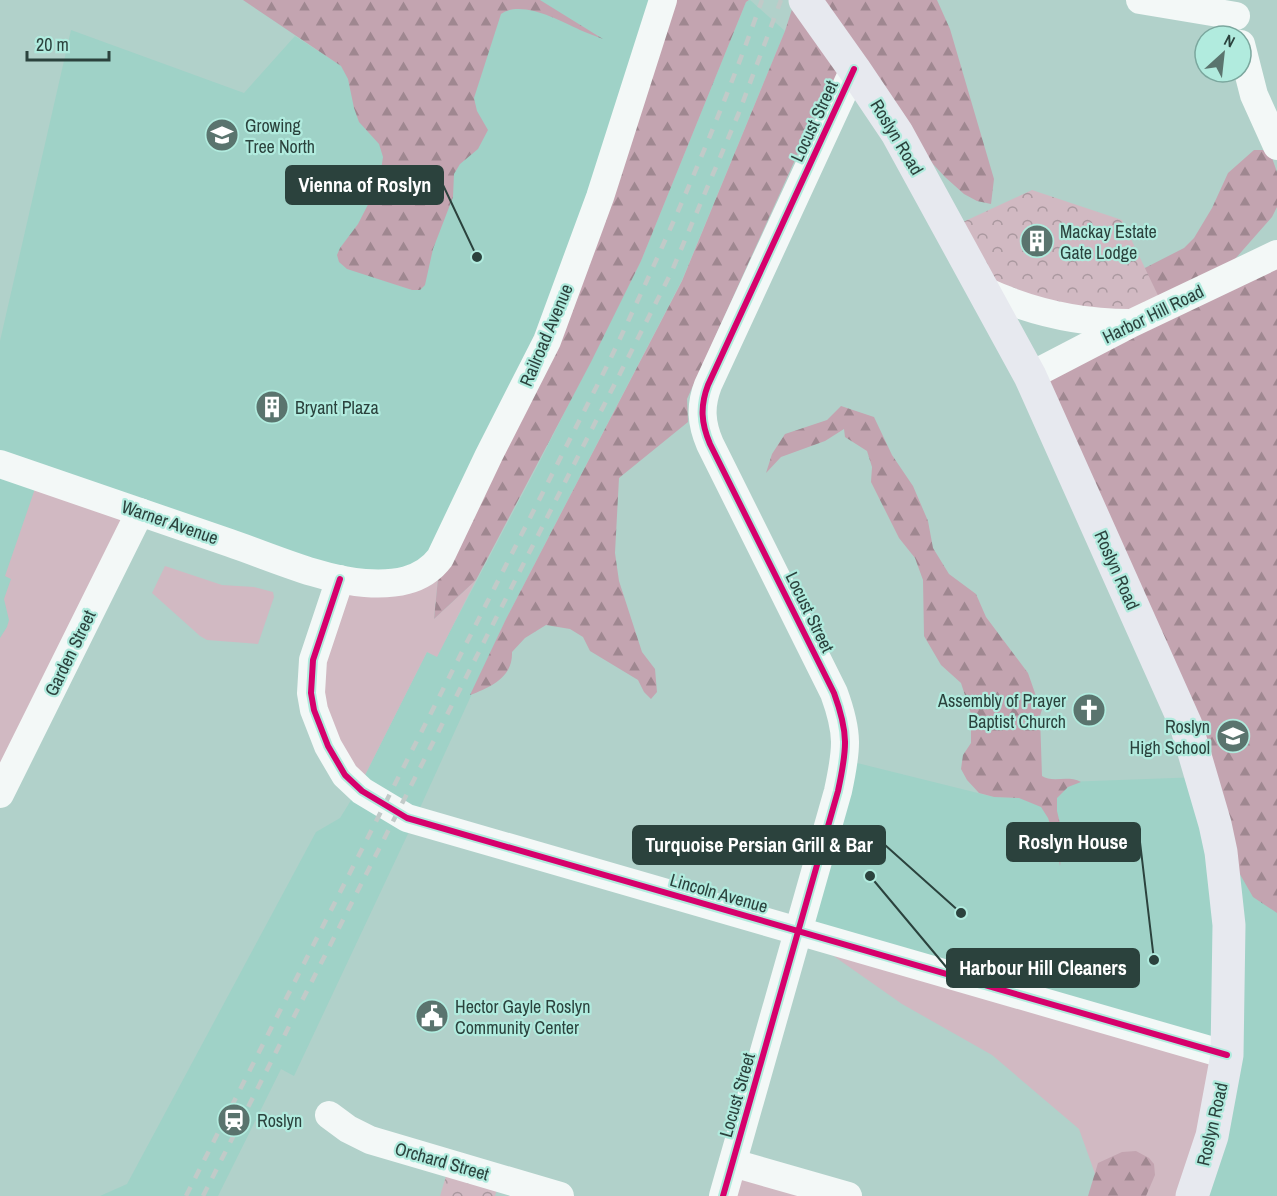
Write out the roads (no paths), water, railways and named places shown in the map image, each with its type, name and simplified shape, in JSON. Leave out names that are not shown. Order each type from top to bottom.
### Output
[{"type":"main road","name":"Roslyn Road","points":[[805,0],[855,69],[897,133],[1030,376],[1186,725],[1215,824],[1221,852],[1229,925],[1227,1055],[1212,1136],[1192,1196]]},
{"type":"street","name":"Railroad Avenue","points":[[340,579],[365,583],[406,582],[433,568],[440,558],[489,454],[547,341],[600,197],[663,0]]},
{"type":"street","points":[[1140,0],[1238,17]]},
{"type":"street","name":"Locust Street","points":[[723,1196],[838,791],[847,747],[842,716],[834,693],[710,444],[702,409],[708,385],[855,69]]},
{"type":"street","points":[[1251,84],[1277,146]]},
{"type":"street","name":"Harbor Hill Road","points":[[1030,376],[1132,323],[1277,254]]},
{"type":"street","points":[[985,291],[1021,306],[1055,315],[1102,323],[1132,323]]},
{"type":"street","name":"Warner Avenue","points":[[0,464],[289,564],[340,579]]},
{"type":"street","name":"Garden Street","points":[[0,794],[140,512]]},
{"type":"street","name":"Lincoln Avenue","points":[[340,579],[313,660],[310,693],[314,710],[328,746],[345,776],[358,788],[401,815],[418,823],[1227,1055]]},
{"type":"street","name":"Orchard Street","points":[[329,1115],[348,1130],[370,1140],[560,1196]]},
{"type":"street","points":[[733,1163],[848,1196]]},
{"type":"railway","points":[[186,1196],[607,366],[689,185],[762,0]]},
{"type":"railway","points":[[203,1196],[671,273],[738,115],[781,0]]},
{"type":"place","name":"Growing Tree North","points":[[222,135]]},
{"type":"place","name":"Mackay Estate Gate Lodge","points":[[1037,241]]},
{"type":"place","name":"Vienna of Roslyn","points":[[477,257]]},
{"type":"place","name":"Bryant Plaza","points":[[272,407]]},
{"type":"place","name":"Assembly of Prayer Baptist Church","points":[[1089,710]]},
{"type":"place","name":"Roslyn High School","points":[[1233,736]]},
{"type":"place","name":"Harbour Hill Cleaners","points":[[870,876]]},
{"type":"place","name":"Turquoise Persian Grill & Bar","points":[[961,913]]},
{"type":"place","name":"Roslyn House","points":[[1154,960]]},
{"type":"place","name":"Hector Gayle Roslyn Community Center","points":[[432,1016]]},
{"type":"place","name":"Roslyn","points":[[234,1120]]}]
